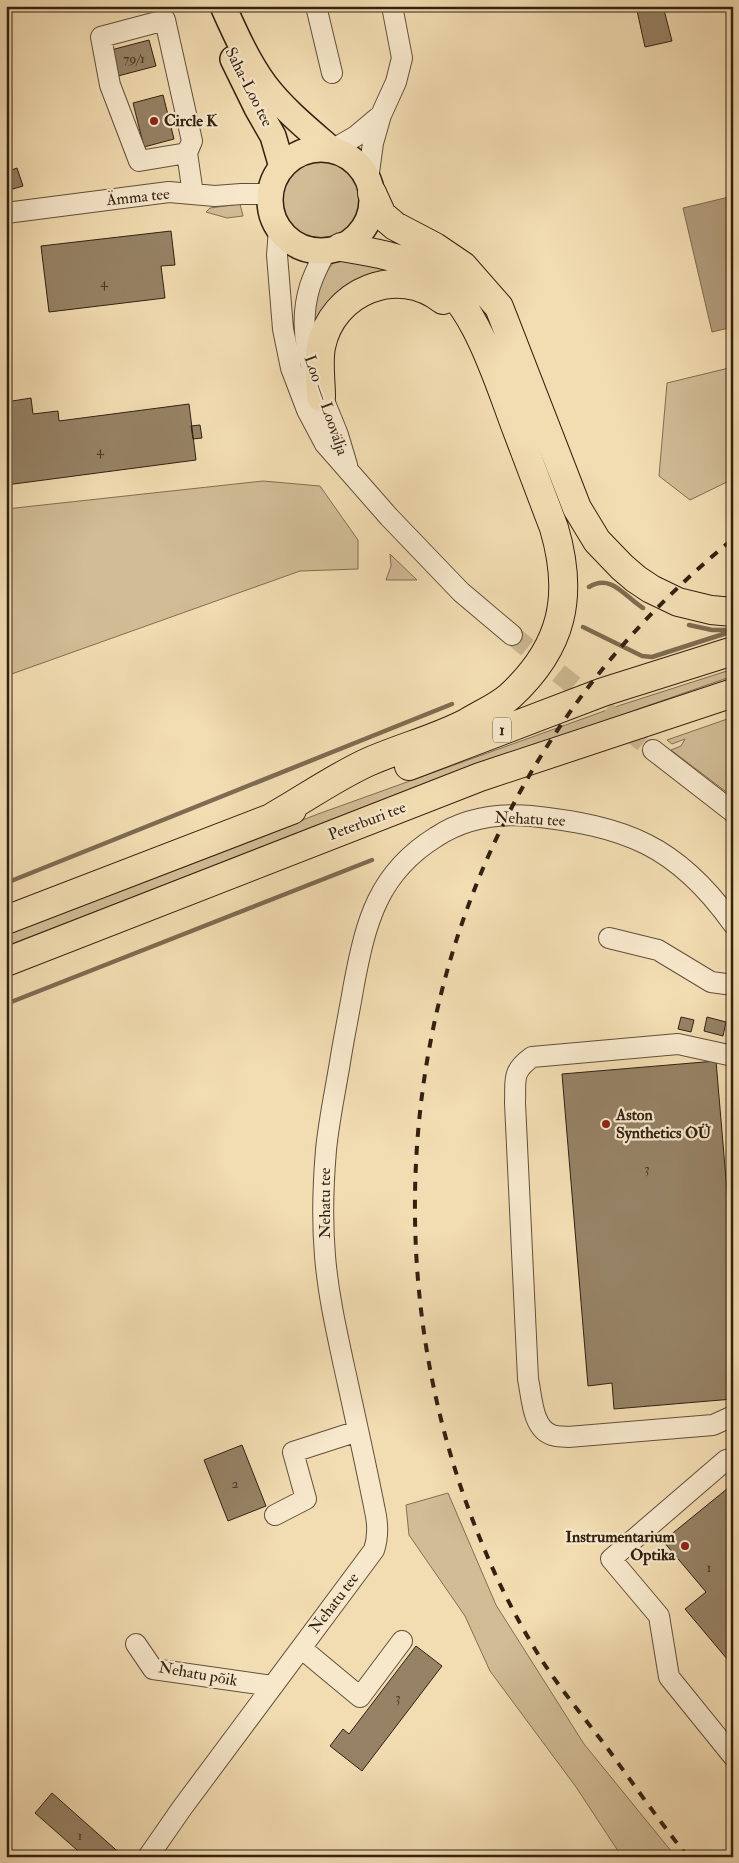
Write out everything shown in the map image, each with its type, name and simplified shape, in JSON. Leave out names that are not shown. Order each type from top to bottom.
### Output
[{"type":"highway","points":[[370,186],[382,215],[395,226],[435,247],[463,266],[498,307],[517,351],[577,508],[597,541],[622,567],[651,589],[678,602],[711,610],[733,612]]},
{"type":"highway","points":[[274,816],[365,764],[466,722],[508,697],[538,666],[559,625],[565,590],[561,553],[554,528],[491,361],[462,305],[443,283],[426,270],[390,256],[333,249]]},
{"type":"highway","points":[[321,397],[321,348],[337,311],[357,293],[382,284],[414,285],[437,295],[474,325]]},
{"type":"highway","name":"1","points":[[6,920],[274,816],[603,692],[733,651]]},
{"type":"highway","name":"Peterburi tee","points":[[6,962],[480,777],[726,697]]},
{"type":"main road","name":"Saha-Loo tee","points":[[218,6],[224,37],[239,73],[273,136],[282,167]]},
{"type":"main road","name":"Saha-Loo tee","points":[[223,6],[235,34],[264,84],[294,116],[332,150]]},
{"type":"main road","points":[[319,149],[332,150],[347,156],[359,166],[370,186],[371,210],[366,225],[355,238],[333,249],[312,250],[288,239],[279,230],[270,206],[270,194],[274,180],[282,167],[293,158],[305,152],[319,149]]},
{"type":"street","points":[[316,6],[332,73]]},
{"type":"street","points":[[370,186],[373,143],[381,115],[396,82],[402,58],[392,6]]},
{"type":"street","points":[[187,154],[139,161],[110,85],[101,37],[165,20],[192,140],[187,154],[193,194]]},
{"type":"street","points":[[332,150],[356,136],[381,115]]},
{"type":"street","name":"Ämma tee","points":[[6,213],[168,192],[215,196],[270,194]]},
{"type":"street","name":"Loo — Loovälja","points":[[279,230],[277,255],[279,290],[283,329],[291,368],[307,410],[325,444],[389,517],[461,592],[512,635]]},
{"type":"street","name":"Loo — Loovälja","points":[[333,249],[310,286],[305,317],[305,346],[321,397],[338,436],[349,472]]},
{"type":"street","points":[[653,750],[733,812]]},
{"type":"street","name":"Nehatu tee","points":[[148,1857],[272,1686],[374,1550],[377,1542],[376,1516],[329,1294],[323,1216],[326,1148],[345,1035],[367,924],[379,895],[397,868],[413,852],[451,827],[472,819],[495,815],[519,815],[582,823],[615,831],[643,842],[690,873],[709,893],[733,924]]},
{"type":"street","points":[[609,938],[658,950],[711,982],[733,985]]},
{"type":"street","points":[[733,1056],[678,1044],[532,1057],[521,1065],[516,1073],[515,1103],[528,1379],[537,1421],[543,1431],[554,1436],[568,1437],[713,1425],[733,1416]]},
{"type":"street","points":[[275,1515],[306,1499],[293,1452],[358,1431]]},
{"type":"street","points":[[733,1458],[726,1460],[611,1559],[659,1616],[669,1677],[733,1756]]},
{"type":"street","points":[[301,1648],[360,1697],[402,1641]]},
{"type":"street","name":"Nehatu põik","points":[[136,1644],[154,1669],[272,1686]]},
{"type":"shaded area","points":[[321,157],[337,160],[345,164],[357,176],[361,184],[364,200],[361,216],[357,224],[345,236],[337,240],[321,243],[305,240],[297,236],[285,224],[281,216],[278,200],[281,184],[285,176],[297,164],[305,160]]},
{"type":"shaded area","points":[[733,196],[733,327],[712,332],[683,208]]},
{"type":"shaded area","points":[[240,204],[243,216],[227,218],[206,212],[210,208]]},
{"type":"shaded area","points":[[347,259],[399,270],[313,333],[320,285],[329,268],[336,260]]},
{"type":"shaded area","points":[[733,367],[733,479],[690,500],[659,476],[667,383]]},
{"type":"shaded area","points":[[263,481],[320,486],[358,540],[358,569],[300,571],[6,676],[6,509]]},
{"type":"shaded area","points":[[390,554],[417,580],[386,580],[391,566]]},
{"type":"shaded area","points":[[733,669],[733,676],[459,774],[6,946],[6,935],[318,814],[621,705]]},
{"type":"shaded area","points":[[733,717],[733,797],[671,750],[681,746],[685,739],[672,744],[667,740]]},
{"type":"shaded area","points":[[448,1493],[496,1605],[584,1744],[676,1857],[622,1857],[576,1787],[490,1671],[465,1616],[409,1535],[406,1505]]},
{"type":"building","points":[[636,6],[663,6],[672,41],[645,47]]},
{"type":"building","points":[[149,40],[156,66],[118,76],[111,50]]},
{"type":"building","name":"Circle K","points":[[163,95],[174,139],[144,147],[133,103]]},
{"type":"building","points":[[17,168],[23,186],[6,191],[6,172]]},
{"type":"building","points":[[171,231],[175,265],[161,266],[165,298],[49,312],[41,246]]},
{"type":"building","points":[[31,398],[33,414],[58,411],[59,421],[189,404],[196,460],[6,485],[6,402]]},
{"type":"building","points":[[200,425],[202,438],[193,439],[191,426]]},
{"type":"building","points":[[681,1017],[694,1020],[691,1032],[678,1029]]},
{"type":"building","points":[[707,1017],[726,1022],[723,1036],[704,1031]]},
{"type":"building","points":[[716,1061],[733,1262],[733,1399],[614,1409],[612,1383],[588,1386],[562,1074]]},
{"type":"building","points":[[242,1445],[266,1506],[228,1521],[204,1460]]},
{"type":"building","points":[[733,1484],[733,1666],[685,1609],[706,1592],[663,1541]]},
{"type":"building","points":[[416,1646],[442,1666],[362,1771],[330,1746],[343,1729],[349,1734]]},
{"type":"building","points":[[52,1793],[124,1857],[85,1857],[35,1813]]},
{"type":"waterway","points":[[589,587],[597,583],[611,585],[618,588],[643,608]]},
{"type":"waterway","points":[[689,625],[712,630],[729,630]]},
{"type":"waterway","points":[[583,627],[642,656],[652,657],[733,631]]},
{"type":"waterway","points":[[6,883],[452,704]]},
{"type":"waterway","points":[[6,1004],[372,860]]},
{"type":"tunnel","points":[[512,635],[653,750]]},
{"type":"railway","points":[[688,1857],[541,1659],[511,1607],[486,1553],[446,1439],[422,1322],[415,1203],[423,1085],[448,969],[488,857],[544,752],[615,654],[671,594],[733,539]]},
{"type":"place","name":"Circle K","points":[[154,121]]},
{"type":"place","name":"Aston Synthetics OÜ","points":[[606,1124]]},
{"type":"place","name":"Instrumentarium Optika","points":[[685,1546]]}]
